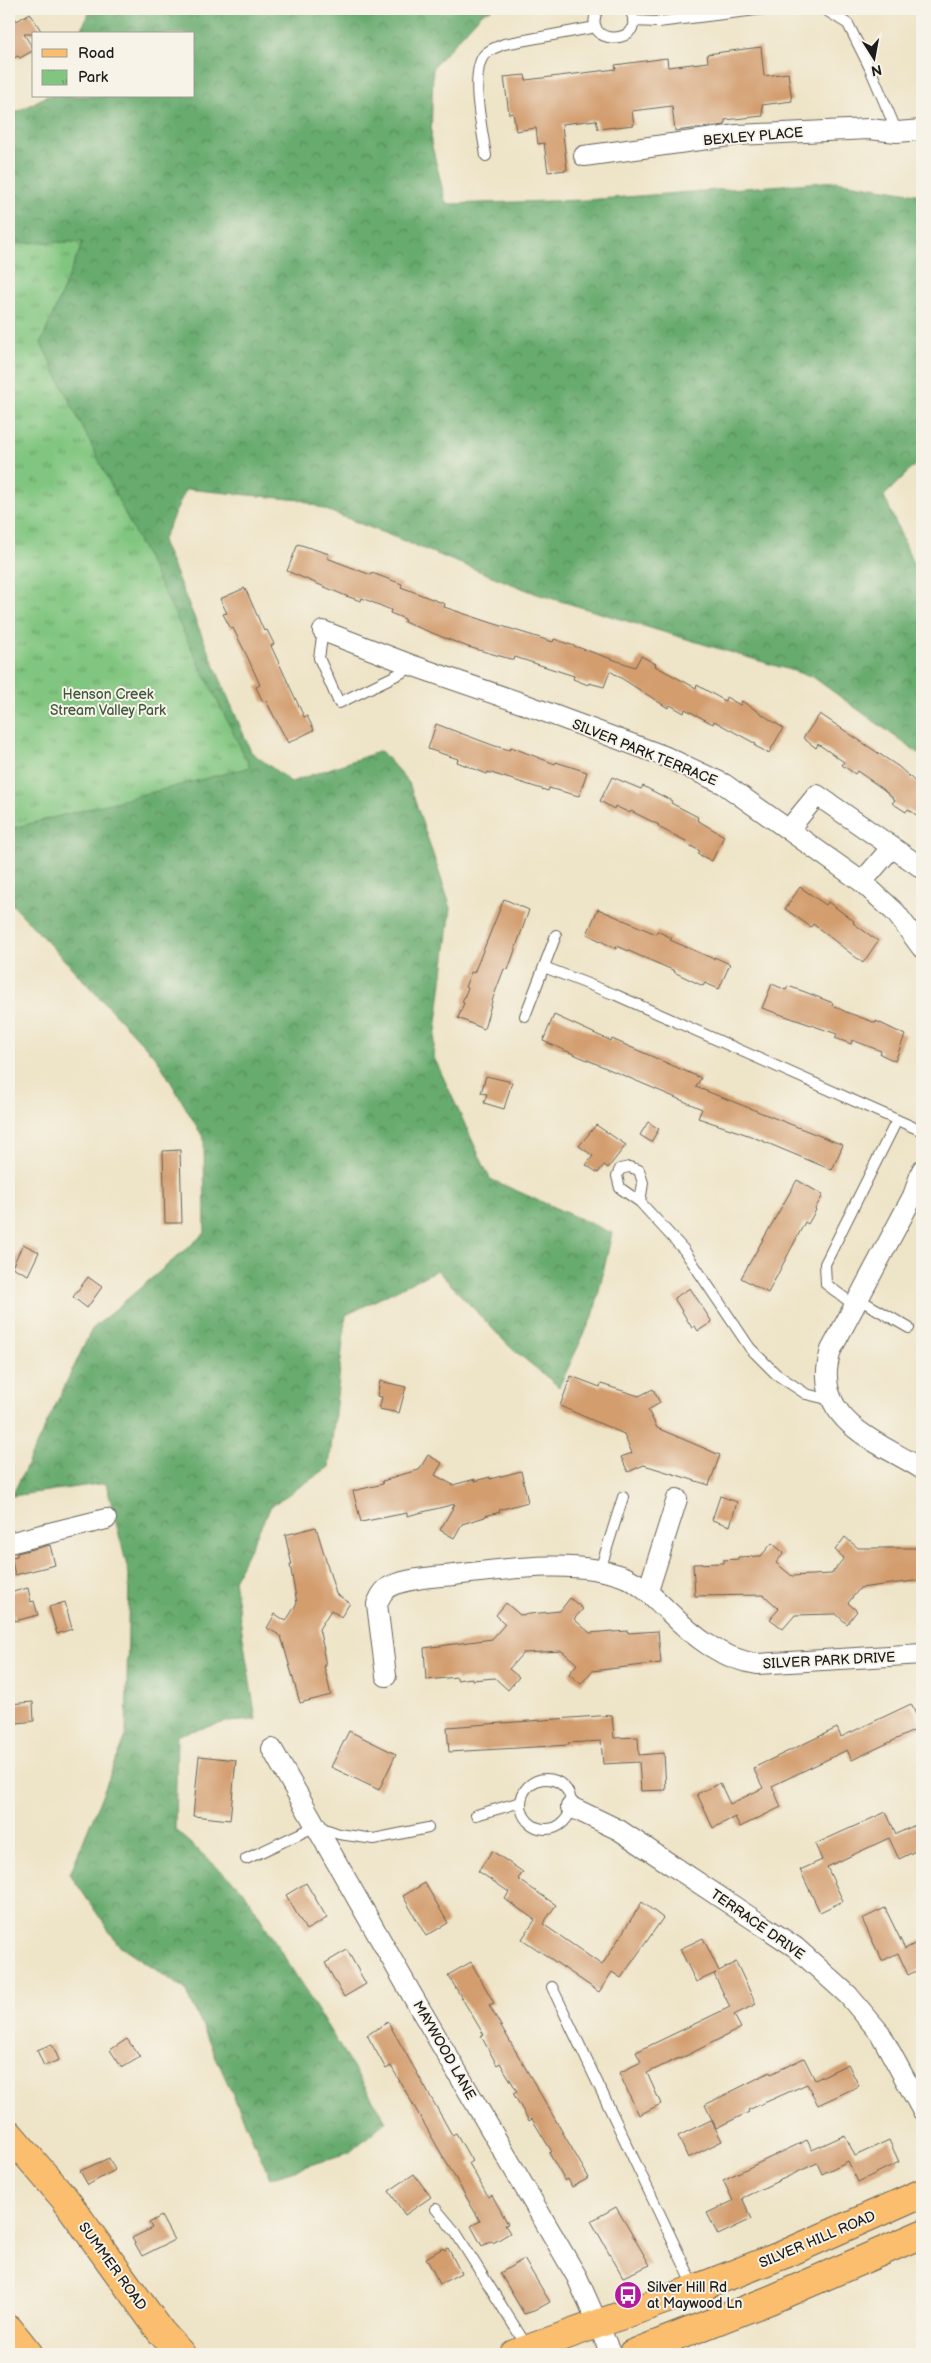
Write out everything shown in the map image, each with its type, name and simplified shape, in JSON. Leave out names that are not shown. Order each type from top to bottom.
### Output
[{"type":"main road","name":"SUMMER ROAD","points":[[9,2113],[40,2153],[65,2199]]},
{"type":"main road","name":"SUMMER ROAD","points":[[9,2134],[65,2199],[167,2343],[181,2354]]},
{"type":"main road","name":"SILVER HILL ROAD","points":[[521,2352],[785,2254],[922,2193]]},
{"type":"main road","points":[[632,2354],[770,2300],[922,2234]]},
{"type":"main road","points":[[9,2329],[29,2354]]},
{"type":"street","name":"BEXLEY PLACE","points":[[584,156],[737,135],[869,129],[897,132],[922,130]]},
{"type":"street","name":"SILVER PARK TERRACE","points":[[323,630],[414,666],[524,704],[664,756],[724,784],[862,882],[896,913],[922,948]]},
{"type":"street","points":[[789,829],[817,795],[922,868]]},
{"type":"street","points":[[862,882],[892,847]]},
{"type":"street","points":[[922,1170],[913,1196],[831,1350],[826,1376],[831,1400],[844,1420],[922,1469]]},
{"type":"street","points":[[648,1591],[677,1500]]},
{"type":"street","points":[[9,1544],[106,1519]]},
{"type":"street","name":"SILVER PARK DRIVE","points":[[386,1676],[378,1604],[382,1594],[389,1587],[421,1579],[508,1568],[550,1567],[600,1570],[629,1579],[648,1591],[693,1635],[705,1644],[737,1661],[757,1664],[922,1654]]},
{"type":"street","name":"MAYWOOD LANE","points":[[272,1749],[578,2277],[611,2354]]},
{"type":"street","name":"TERRACE DRIVE","points":[[571,1807],[620,1830],[795,1947],[848,1995],[880,2033],[922,2110]]},
{"type":"lane","points":[[598,9],[595,14],[596,28],[603,36],[618,38],[625,35],[633,21],[629,9]]},
{"type":"lane","points":[[633,21],[658,22],[764,9]]},
{"type":"lane","points":[[824,9],[848,24],[869,66],[897,132]]},
{"type":"lane","points":[[486,156],[478,75],[484,56],[492,48],[504,44],[596,28]]},
{"type":"lane","points":[[323,630],[319,658],[339,703],[414,666]]},
{"type":"lane","points":[[525,1016],[556,935]]},
{"type":"lane","points":[[544,967],[616,995],[922,1131]]},
{"type":"lane","points":[[897,1120],[825,1264],[826,1284],[909,1328]]},
{"type":"lane","points":[[640,1202],[684,1250],[750,1348],[776,1374],[806,1394],[831,1400]]},
{"type":"lane","points":[[600,1570],[623,1496]]},
{"type":"lane","points":[[546,1779],[556,1781],[564,1788],[570,1796],[571,1807],[568,1817],[561,1825],[551,1829],[541,1829],[531,1825],[524,1817],[521,1802],[527,1788],[535,1782],[546,1779]]},
{"type":"lane","points":[[476,1815],[521,1802]]},
{"type":"lane","points":[[246,1858],[316,1826],[339,1834],[374,1839],[428,1828]]},
{"type":"lane","points":[[552,1986],[695,2289]]},
{"type":"lane","points":[[436,2209],[456,2233],[521,2352]]},
{"type":"green space","points":[[98,9],[493,9],[482,13],[433,67],[431,142],[446,204],[586,200],[836,181],[922,195],[922,458],[884,496],[914,565],[922,574],[922,756],[813,677],[537,594],[301,500],[186,489],[162,541],[251,752],[291,782],[381,751],[409,783],[451,908],[433,1055],[490,1179],[612,1233],[594,1313],[559,1387],[509,1346],[437,1270],[346,1315],[329,1467],[271,1506],[234,1580],[256,1720],[226,1722],[177,1735],[175,1830],[243,1890],[386,2121],[350,2152],[270,2178],[186,1990],[118,1944],[70,1874],[126,1736],[129,1574],[106,1483],[12,1496],[92,1329],[205,1233],[204,1139],[158,1060],[9,901],[9,116],[43,98],[195,98],[195,32],[80,32],[89,13]]},
{"type":"green space","name":"Henson Creek Stream Valley Park","points":[[83,242],[41,343],[250,767],[9,829],[9,243]]},
{"type":"building","points":[[9,9],[17,21],[30,13],[42,32],[24,34],[32,47],[32,51],[20,58],[18,56],[9,61]]},
{"type":"building","points":[[761,47],[764,76],[788,73],[792,101],[762,105],[763,116],[725,120],[725,125],[675,131],[672,106],[632,111],[634,125],[598,129],[596,120],[562,124],[567,170],[548,172],[544,143],[538,144],[536,128],[516,131],[513,113],[509,114],[504,77],[525,75],[526,80],[616,69],[615,65],[667,58],[668,67],[708,62],[707,54]]},
{"type":"building","points":[[298,544],[329,554],[327,558],[371,575],[372,573],[402,584],[401,587],[445,604],[444,607],[492,623],[553,642],[554,639],[635,667],[641,656],[656,664],[655,666],[696,688],[697,685],[725,701],[726,697],[740,705],[742,701],[783,728],[769,753],[714,721],[713,724],[685,709],[684,713],[670,705],[668,708],[610,671],[604,687],[589,683],[588,685],[573,679],[574,676],[515,657],[514,660],[468,647],[404,622],[405,619],[390,613],[391,610],[362,598],[361,601],[346,596],[287,571]]},
{"type":"building","points":[[245,588],[264,631],[267,630],[274,644],[271,646],[304,717],[307,716],[314,730],[288,743],[266,701],[263,702],[256,687],[260,685],[247,656],[233,628],[231,629],[223,614],[227,613],[220,599]]},
{"type":"building","points":[[820,714],[899,767],[922,788],[922,819],[908,809],[906,812],[892,803],[895,800],[883,789],[857,771],[855,774],[842,765],[844,762],[818,744],[816,748],[803,738]]},
{"type":"building","points":[[436,724],[495,746],[510,750],[511,747],[555,764],[556,762],[587,772],[579,796],[549,788],[548,791],[488,772],[487,774],[457,762],[458,759],[428,749]]},
{"type":"building","points":[[612,777],[641,789],[643,786],[672,801],[671,803],[698,817],[697,820],[724,836],[712,861],[698,854],[700,851],[685,843],[686,841],[658,827],[659,825],[631,811],[630,813],[615,806],[614,809],[600,801]]},
{"type":"building","points":[[800,887],[826,905],[828,902],[878,941],[863,963],[813,924],[811,927],[785,909]]},
{"type":"building","points":[[504,899],[529,910],[508,970],[504,969],[493,998],[484,1029],[458,1018],[468,988],[465,987],[471,972],[474,973]]},
{"type":"building","points":[[598,909],[656,934],[657,931],[672,938],[670,940],[730,964],[719,989],[705,983],[703,986],[675,971],[617,946],[616,949],[587,934]]},
{"type":"building","points":[[772,984],[786,990],[788,986],[805,992],[833,1003],[832,1005],[846,1012],[876,1023],[876,1021],[905,1035],[895,1061],[880,1054],[881,1051],[852,1040],[851,1044],[835,1038],[837,1034],[762,1008]]},
{"type":"building","points":[[554,1015],[701,1078],[696,1087],[843,1145],[832,1170],[748,1135],[698,1118],[702,1109],[543,1041]]},
{"type":"building","points":[[486,1076],[512,1082],[504,1109],[484,1103],[487,1094],[481,1093]]},
{"type":"building","points":[[648,1122],[659,1129],[651,1142],[640,1135]]},
{"type":"building","points":[[596,1125],[626,1145],[608,1168],[604,1165],[598,1173],[586,1165],[593,1156],[579,1146]]},
{"type":"building","points":[[180,1150],[182,1223],[165,1223],[163,1151]]},
{"type":"building","points":[[797,1180],[823,1195],[808,1224],[805,1222],[768,1293],[741,1278]]},
{"type":"building","points":[[23,1244],[39,1252],[28,1275],[12,1267]]},
{"type":"building","points":[[88,1277],[102,1287],[87,1308],[73,1297]]},
{"type":"building","points":[[690,1288],[712,1322],[698,1331],[695,1326],[692,1328],[674,1298]]},
{"type":"building","points":[[571,1376],[600,1387],[601,1384],[639,1396],[653,1389],[660,1403],[648,1410],[657,1428],[720,1455],[709,1485],[644,1465],[628,1472],[621,1457],[632,1453],[624,1434],[560,1406]]},
{"type":"building","points":[[380,1381],[406,1387],[399,1413],[379,1409],[382,1397],[377,1396]]},
{"type":"building","points":[[428,1455],[442,1463],[435,1475],[453,1485],[475,1479],[475,1481],[490,1477],[490,1479],[521,1471],[528,1502],[499,1510],[500,1512],[462,1524],[454,1538],[440,1530],[455,1504],[407,1516],[407,1513],[361,1522],[353,1491],[383,1484],[382,1481],[419,1470]]},
{"type":"building","points":[[720,1496],[737,1502],[730,1526],[712,1520]]},
{"type":"building","points":[[316,1527],[336,1594],[350,1603],[341,1617],[331,1610],[319,1629],[324,1650],[326,1666],[324,1666],[331,1695],[300,1703],[281,1636],[267,1628],[275,1614],[286,1621],[297,1603],[290,1565],[292,1565],[285,1535]]},
{"type":"building","points":[[845,1537],[858,1548],[922,1548],[922,1580],[860,1588],[848,1603],[857,1611],[847,1624],[836,1614],[795,1615],[783,1629],[770,1619],[779,1609],[764,1595],[695,1596],[693,1564],[723,1563],[723,1560],[738,1559],[738,1557],[761,1556],[772,1543],[784,1553],[776,1563],[792,1576],[831,1574],[844,1558],[835,1550]]},
{"type":"building","points":[[50,1545],[55,1565],[15,1575],[11,1557],[17,1556],[17,1553]]},
{"type":"building","points":[[28,1588],[31,1602],[34,1601],[38,1615],[15,1621],[9,1593]]},
{"type":"building","points":[[570,1598],[583,1609],[574,1619],[590,1633],[658,1631],[661,1663],[592,1671],[581,1684],[569,1674],[577,1664],[562,1651],[523,1653],[509,1669],[519,1677],[508,1690],[495,1678],[457,1680],[457,1677],[426,1680],[424,1648],[492,1639],[505,1624],[496,1615],[506,1603],[520,1615],[560,1611]]},
{"type":"building","points":[[65,1602],[72,1629],[57,1634],[49,1607]]},
{"type":"building","points":[[33,1702],[34,1721],[9,1724],[9,1704]]},
{"type":"building","points":[[911,1704],[922,1727],[852,1760],[847,1750],[772,1786],[781,1807],[740,1827],[735,1817],[713,1828],[697,1794],[720,1783],[730,1804],[763,1788],[753,1768],[837,1728],[841,1737]]},
{"type":"building","points":[[612,1715],[614,1738],[638,1737],[639,1755],[664,1753],[666,1790],[641,1791],[639,1762],[603,1764],[601,1741],[568,1743],[569,1745],[449,1752],[447,1727]]},
{"type":"building","points":[[349,1731],[396,1754],[379,1790],[331,1767]]},
{"type":"building","points":[[199,1756],[236,1760],[230,1820],[193,1816]]},
{"type":"building","points":[[886,1812],[896,1834],[922,1822],[922,1848],[899,1859],[889,1838],[827,1867],[843,1901],[820,1912],[800,1870],[822,1860],[815,1844]]},
{"type":"building","points":[[492,1851],[523,1872],[518,1879],[556,1905],[543,1924],[602,1965],[642,1902],[663,1918],[621,1978],[612,1972],[599,1992],[522,1939],[535,1920],[505,1899],[509,1892],[478,1871]]},
{"type":"building","points":[[306,1883],[327,1918],[306,1930],[286,1895]]},
{"type":"building","points":[[425,1883],[448,1923],[426,1936],[403,1896]]},
{"type":"building","points":[[885,1908],[905,1949],[922,1940],[922,1968],[908,1975],[898,1953],[882,1961],[862,1919]]},
{"type":"building","points":[[703,1938],[719,1971],[736,1962],[756,2004],[734,2015],[741,2028],[680,2059],[647,2073],[661,2104],[639,2115],[619,2073],[641,2062],[636,2052],[730,2007],[714,1974],[716,1973],[696,1982],[680,1949]]},
{"type":"building","points":[[347,1950],[366,1984],[344,1997],[325,1963]]},
{"type":"building","points":[[471,1962],[494,2003],[489,2005],[589,2178],[572,2187],[568,2179],[565,2181],[549,2153],[552,2152],[532,2119],[529,2121],[513,2093],[517,2091],[500,2063],[497,2065],[481,2036],[484,2035],[448,1975]]},
{"type":"building","points":[[388,2022],[452,2135],[456,2133],[472,2161],[469,2163],[488,2197],[492,2195],[508,2224],[505,2225],[510,2233],[493,2243],[492,2241],[482,2246],[471,2226],[480,2221],[391,2066],[386,2069],[367,2035]]},
{"type":"building","points":[[127,2039],[140,2057],[122,2068],[110,2050]]},
{"type":"building","points":[[52,2044],[59,2060],[44,2066],[37,2050]]},
{"type":"building","points":[[804,2058],[815,2080],[848,2064],[859,2086],[818,2105],[807,2084],[748,2110],[749,2112],[716,2128],[705,2105],[770,2072],[771,2074]]},
{"type":"building","points":[[711,2120],[722,2141],[688,2158],[678,2136]]},
{"type":"building","points":[[845,2135],[855,2156],[889,2140],[899,2162],[858,2182],[848,2161],[822,2174],[817,2163],[742,2198],[752,2219],[718,2235],[707,2213],[733,2201],[723,2180],[807,2140],[812,2150]]},
{"type":"building","points":[[109,2158],[115,2170],[88,2185],[80,2171]]},
{"type":"building","points":[[414,2174],[431,2197],[405,2215],[389,2191]]},
{"type":"building","points":[[616,2207],[650,2265],[623,2277],[591,2221]]},
{"type":"building","points":[[161,2216],[174,2240],[142,2256],[132,2238],[152,2228],[149,2223]]},
{"type":"building","points":[[443,2248],[444,2250],[448,2248],[461,2273],[440,2284],[426,2258]]},
{"type":"building","points":[[524,2259],[550,2302],[524,2314],[500,2273]]},
{"type":"place","name":"Silver Hill Rd at Maywood Ln","points":[[628,2295]]}]
